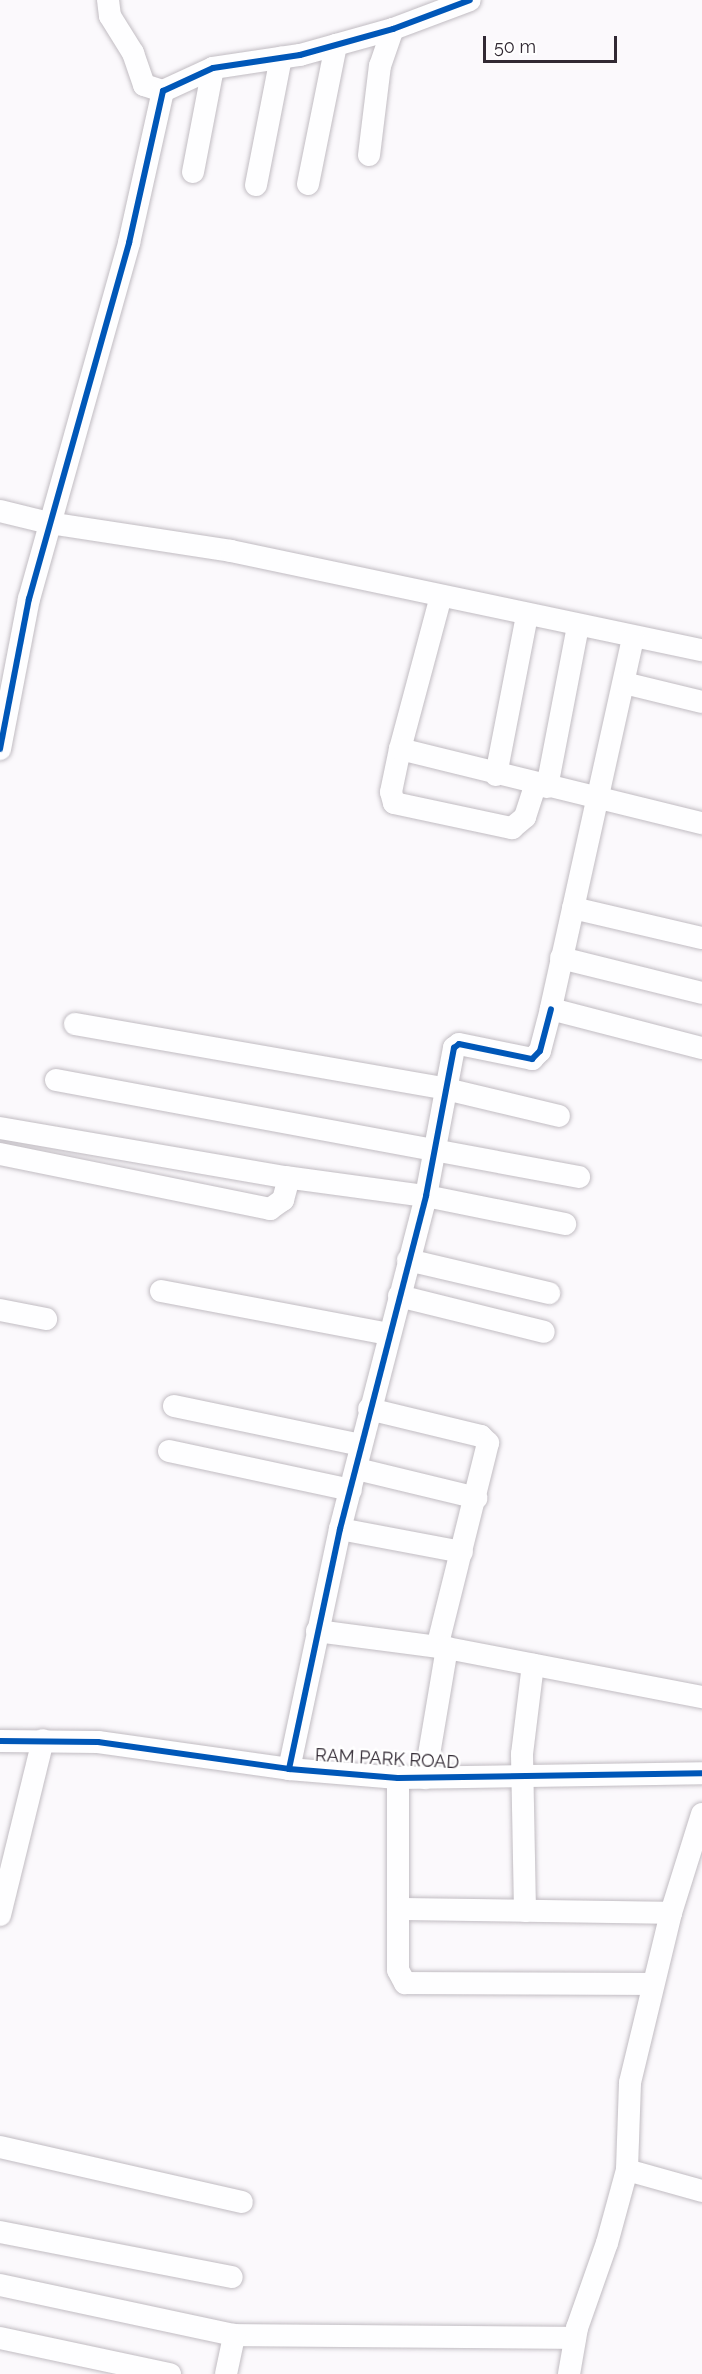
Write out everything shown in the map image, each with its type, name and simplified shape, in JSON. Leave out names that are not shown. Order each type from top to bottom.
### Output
[{"type":"street","points":[[108,0],[110,16],[134,52],[144,85],[163,91],[213,68],[336,45],[393,28],[470,0]]},
{"type":"street","points":[[369,155],[380,66],[393,28]]},
{"type":"street","points":[[308,184],[336,45]]},
{"type":"street","points":[[256,185],[281,57]]},
{"type":"street","points":[[193,172],[213,68]]},
{"type":"street","points":[[0,749],[29,599],[129,243],[163,91]]},
{"type":"street","points":[[0,511],[49,524],[231,551],[633,638],[702,649]]},
{"type":"street","points":[[441,596],[400,749],[391,792],[398,806],[512,828],[525,817],[541,785],[578,626]]},
{"type":"street","points":[[496,775],[527,615]]},
{"type":"street","points":[[289,1769],[340,1529],[388,1335],[426,1196],[454,1048],[459,1044],[526,1059],[537,1056],[550,1009],[633,638]]},
{"type":"street","points":[[624,684],[702,702]]},
{"type":"street","points":[[400,749],[496,775],[702,823]]},
{"type":"street","points":[[573,908],[702,938]]},
{"type":"street","points":[[561,958],[702,993]]},
{"type":"street","points":[[550,1009],[702,1048]]},
{"type":"street","points":[[75,1024],[446,1089],[559,1116]]},
{"type":"street","points":[[56,1080],[579,1177]]},
{"type":"street","points":[[0,1128],[290,1178],[426,1196],[565,1224]]},
{"type":"street","points":[[0,1154],[270,1209],[284,1200],[290,1178]]},
{"type":"street","points":[[408,1260],[549,1293]]},
{"type":"street","points":[[161,1291],[388,1335]]},
{"type":"street","points":[[399,1296],[544,1332]]},
{"type":"street","points":[[0,1310],[46,1319]]},
{"type":"street","points":[[174,1406],[361,1445]]},
{"type":"street","points":[[369,1409],[486,1440],[488,1448],[462,1552],[442,1648],[425,1778]]},
{"type":"street","points":[[169,1451],[477,1498]]},
{"type":"street","points":[[340,1529],[462,1552]]},
{"type":"street","points":[[317,1630],[442,1648],[702,1697]]},
{"type":"street","points":[[525,1911],[522,1754],[533,1665]]},
{"type":"street","points":[[0,1915],[43,1740]]},
{"type":"street","name":"RAM PARK ROAD","points":[[0,1741],[98,1742],[289,1769],[398,1778],[702,1773]]},
{"type":"street","points":[[398,1778],[398,1970],[405,1983],[653,1984]]},
{"type":"street","points":[[569,2374],[575,2338],[627,2170],[630,2083],[670,1913],[702,1814]]},
{"type":"street","points":[[398,1909],[670,1913]]},
{"type":"street","points":[[0,2147],[242,2202]]},
{"type":"street","points":[[627,2170],[702,2192]]},
{"type":"street","points":[[0,2232],[232,2277]]},
{"type":"street","points":[[0,2285],[234,2335],[575,2338]]},
{"type":"street","points":[[226,2374],[234,2335]]},
{"type":"street","points":[[0,2338],[170,2374]]},
{"type":"cycle path","points":[[0,749],[29,599],[129,243],[163,91],[213,68],[300,55],[393,29],[470,0]]},
{"type":"cycle path","points":[[289,1769],[340,1529],[426,1196],[454,1048],[459,1044],[532,1059],[540,1051],[551,1009]]},
{"type":"cycle path","points":[[0,1741],[98,1742],[289,1769],[398,1778],[702,1773]]}]
